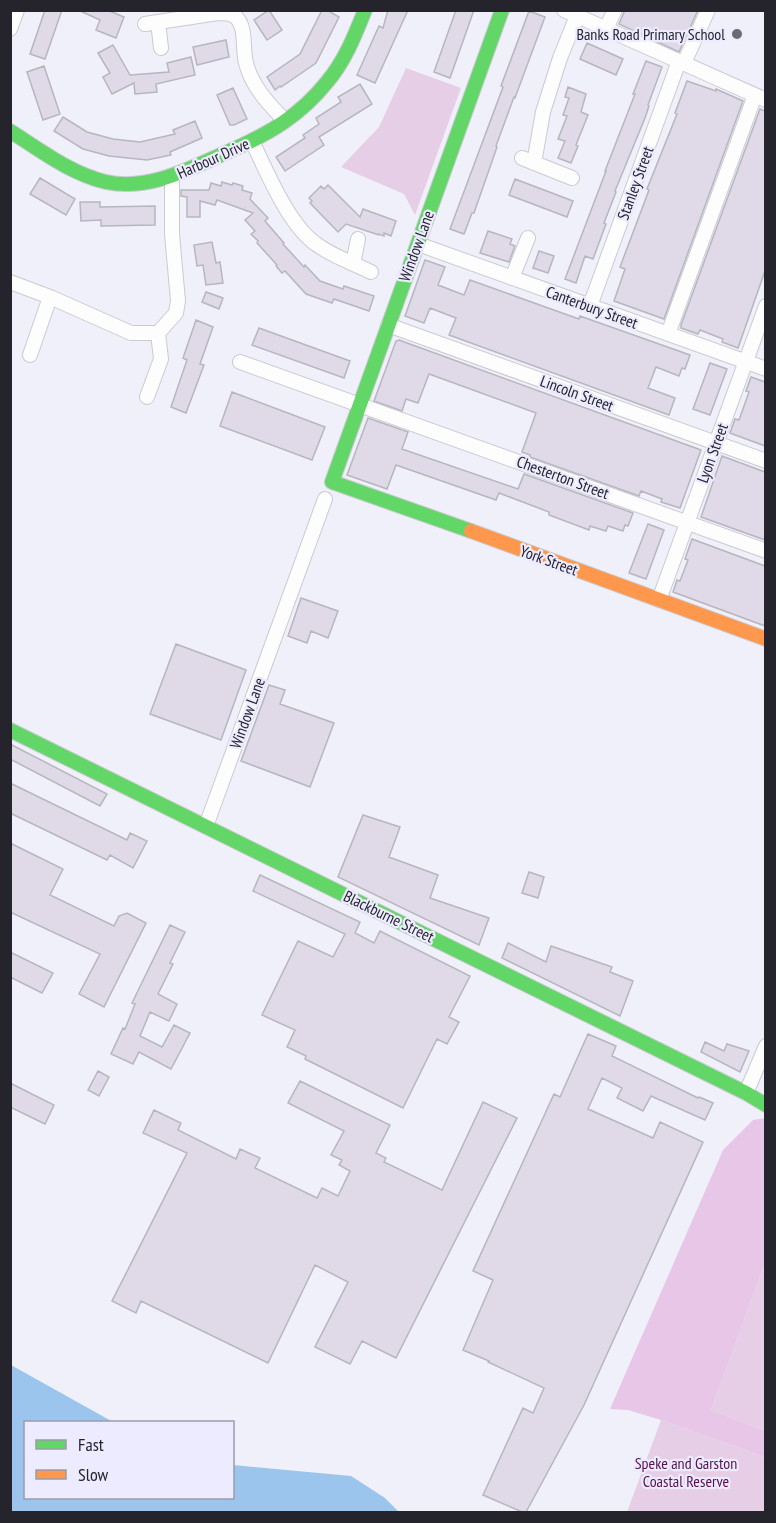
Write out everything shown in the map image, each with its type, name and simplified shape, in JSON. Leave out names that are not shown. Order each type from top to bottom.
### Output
[{"type":"street","points":[[10,29],[17,10]]},
{"type":"street","name":"Harbour Drive","points":[[10,131],[79,173],[109,183],[135,184],[172,177],[252,141],[285,121],[308,103],[328,82],[346,54],[365,10]]},
{"type":"street","name":"Window Lane","points":[[332,482],[502,10]]},
{"type":"street","points":[[606,28],[615,10]]},
{"type":"street","name":"Stanley Street","points":[[590,306],[681,62],[708,10]]},
{"type":"street","points":[[161,48],[151,23],[218,13],[227,13],[236,17],[242,27],[246,64],[254,81],[260,93],[285,121]]},
{"type":"street","points":[[572,178],[528,161],[560,58],[571,13],[760,98],[668,334]]},
{"type":"street","points":[[252,141],[281,200],[301,230],[315,244],[370,272]]},
{"type":"street","points":[[10,282],[131,333],[158,333],[176,314],[178,301],[172,234],[172,177]]},
{"type":"street","points":[[512,278],[528,238]]},
{"type":"street","points":[[353,264],[358,239]]},
{"type":"street","name":"Canterbury Street","points":[[418,244],[765,369]]},
{"type":"street","points":[[30,356],[50,297]]},
{"type":"street","name":"Lyon Street","points":[[659,600],[765,306]]},
{"type":"street","name":"Lincoln Street","points":[[388,325],[765,460]]},
{"type":"street","points":[[147,397],[161,359],[158,333]]},
{"type":"street","name":"Chesterton Street","points":[[240,362],[765,551]]},
{"type":"street","name":"York Street","points":[[332,482],[765,639]]},
{"type":"street","name":"Window Lane","points":[[206,826],[326,500]]},
{"type":"street","name":"Blackburne Street","points":[[10,730],[765,1105]]},
{"type":"street","points":[[746,1094],[765,1046]]},
{"type":"green space","points":[[406,68],[461,88],[415,215],[404,194],[341,167],[379,127]]},
{"type":"green space","points":[[765,1263],[765,1431],[711,1410]]},
{"type":"green space","name":"Speke and Garston Coastal Reserve","points":[[661,1420],[765,1457],[765,1512],[627,1512]]},
{"type":"shaded area","points":[[765,1118],[765,1263],[711,1410],[765,1431],[765,1457],[661,1420],[628,1410],[610,1409],[723,1150],[753,1120]]},
{"type":"water","points":[[11,1365],[111,1421],[24,1421],[24,1499],[234,1499],[234,1465],[351,1476],[385,1498],[399,1512],[11,1512]]},
{"type":"building","points":[[45,10],[62,10],[45,59],[30,54]]},
{"type":"building","points":[[78,10],[107,10],[124,17],[116,38],[96,30],[100,20]]},
{"type":"building","points":[[269,10],[282,30],[267,40],[254,20]]},
{"type":"building","points":[[322,10],[327,10],[339,17],[316,63],[275,90],[267,77],[300,54]]},
{"type":"building","points":[[388,10],[408,10],[375,83],[357,75],[379,26],[383,28]]},
{"type":"building","points":[[456,10],[474,10],[450,78],[434,72]]},
{"type":"building","points":[[625,10],[698,10],[679,52],[619,24]]},
{"type":"building","points":[[529,11],[545,17],[496,146],[474,213],[472,213],[464,234],[450,229]]},
{"type":"building","points":[[226,40],[229,57],[197,65],[193,47]]},
{"type":"building","points":[[587,43],[623,59],[616,75],[580,59]]},
{"type":"building","points":[[113,45],[130,75],[169,72],[167,63],[191,57],[195,75],[156,84],[157,92],[135,94],[134,83],[112,94],[103,77],[110,73],[98,53]]},
{"type":"building","points":[[646,61],[662,67],[645,118],[615,191],[593,259],[585,256],[576,283],[565,279]]},
{"type":"building","points":[[44,66],[60,114],[43,120],[27,72]]},
{"type":"building","points":[[687,81],[716,91],[716,89],[743,101],[664,319],[614,301],[625,269],[620,267]]},
{"type":"building","points":[[360,84],[372,104],[319,137],[324,145],[285,171],[276,157],[305,138],[303,135],[319,124],[316,118],[341,102],[338,97]]},
{"type":"building","points":[[568,87],[586,94],[581,112],[588,115],[571,163],[558,158],[565,141],[558,139],[567,116],[563,115],[569,98],[565,97]]},
{"type":"building","points":[[233,88],[247,119],[230,125],[217,95]]},
{"type":"building","points":[[760,109],[765,111],[765,271],[738,348],[700,330],[698,334],[681,328],[681,325]]},
{"type":"building","points":[[63,117],[87,132],[113,139],[140,142],[175,134],[173,130],[195,121],[202,138],[170,152],[171,155],[147,160],[109,156],[83,149],[54,131]]},
{"type":"building","points":[[40,178],[75,199],[66,215],[30,194]]},
{"type":"building","points":[[515,179],[573,201],[567,217],[509,195]]},
{"type":"building","points":[[222,182],[243,186],[242,190],[252,193],[250,199],[268,218],[265,221],[304,267],[305,265],[320,281],[374,296],[369,311],[334,299],[332,303],[306,294],[285,271],[282,273],[251,234],[255,231],[245,220],[253,213],[217,200],[215,205],[200,201],[200,217],[187,217],[187,197],[181,196],[181,190],[209,190],[211,183],[221,186]]},
{"type":"building","points":[[328,185],[360,217],[363,209],[396,221],[391,236],[384,233],[384,236],[379,235],[346,224],[338,232],[310,203],[312,201],[309,198],[321,186],[324,189]]},
{"type":"building","points":[[80,202],[100,202],[100,207],[155,206],[155,225],[101,226],[101,220],[81,221]]},
{"type":"building","points":[[488,231],[512,239],[510,244],[515,246],[509,262],[480,253]]},
{"type":"building","points":[[212,242],[216,263],[220,262],[223,283],[206,285],[203,265],[197,266],[194,245]]},
{"type":"building","points":[[539,251],[554,256],[548,273],[533,268]]},
{"type":"building","points":[[425,260],[445,267],[438,285],[464,295],[470,280],[690,355],[685,369],[682,368],[679,376],[656,367],[648,388],[675,398],[669,415],[449,335],[456,318],[430,308],[424,323],[405,316]]},
{"type":"building","points":[[206,292],[223,298],[219,309],[202,302]]},
{"type":"building","points":[[196,320],[213,327],[200,364],[204,365],[186,413],[171,407],[187,360],[183,358]]},
{"type":"building","points":[[259,328],[350,361],[344,378],[252,345]]},
{"type":"building","points":[[399,340],[701,450],[680,508],[661,502],[662,499],[641,491],[639,496],[530,457],[522,452],[536,413],[429,374],[418,403],[406,399],[402,411],[374,401],[396,341]]},
{"type":"building","points":[[710,363],[727,369],[710,415],[693,409]]},
{"type":"building","points":[[751,377],[765,382],[765,446],[730,433],[735,419],[739,420],[749,392],[746,391]]},
{"type":"building","points":[[232,392],[325,427],[312,460],[220,426]]},
{"type":"building","points":[[368,418],[408,432],[402,449],[518,489],[524,474],[633,513],[628,526],[625,525],[623,531],[608,526],[606,531],[590,526],[589,530],[499,493],[496,500],[396,465],[387,489],[347,475]]},
{"type":"building","points":[[722,456],[765,472],[765,540],[701,517]]},
{"type":"building","points":[[648,524],[664,530],[646,579],[629,573]]},
{"type":"building","points":[[692,539],[765,566],[765,626],[673,592],[688,560],[685,559]]},
{"type":"building","points":[[301,598],[338,611],[328,638],[311,631],[307,643],[288,636]]},
{"type":"building","points":[[176,644],[246,670],[221,740],[150,714]]},
{"type":"building","points":[[269,685],[285,690],[280,704],[334,723],[310,787],[241,761]]},
{"type":"building","points":[[10,744],[107,794],[100,806],[10,759]]},
{"type":"building","points":[[10,783],[127,840],[130,833],[147,841],[133,868],[110,855],[107,860],[10,813]]},
{"type":"building","points":[[363,815],[400,827],[389,857],[438,875],[430,898],[489,918],[479,945],[338,877]]},
{"type":"building","points":[[10,843],[63,869],[50,895],[114,926],[119,916],[127,913],[146,923],[104,1007],[79,994],[100,954],[10,912]]},
{"type":"building","points":[[529,872],[544,877],[538,898],[522,893]]},
{"type":"building","points":[[260,875],[360,922],[355,933],[374,943],[380,931],[470,976],[449,1017],[459,1022],[447,1044],[437,1039],[403,1108],[305,1059],[306,1056],[287,1047],[295,1030],[262,1015],[298,941],[333,957],[345,934],[253,891]]},
{"type":"building","points":[[170,925],[185,932],[158,994],[177,1004],[169,1021],[150,1012],[140,1036],[162,1047],[174,1025],[190,1033],[171,1069],[139,1052],[133,1064],[111,1054],[123,1028],[125,1029],[135,1004],[132,1003]]},
{"type":"building","points":[[508,943],[546,962],[551,946],[612,967],[610,972],[633,981],[620,1016],[502,958]]},
{"type":"building","points":[[10,952],[53,973],[42,993],[10,977]]},
{"type":"building","points":[[588,1034],[616,1046],[612,1056],[713,1103],[705,1120],[651,1096],[643,1111],[617,1098],[622,1088],[602,1078],[588,1109],[653,1138],[660,1122],[703,1142],[584,1405],[526,1512],[522,1512],[483,1495],[523,1408],[533,1413],[544,1388],[463,1350],[493,1280],[473,1271],[554,1094],[560,1097]]},
{"type":"building","points":[[705,1042],[724,1051],[727,1044],[749,1051],[740,1072],[701,1052]]},
{"type":"building","points":[[98,1071],[109,1077],[99,1096],[88,1090]]},
{"type":"building","points":[[300,1081],[390,1125],[376,1153],[386,1158],[384,1162],[442,1190],[483,1102],[517,1118],[396,1358],[362,1341],[350,1364],[315,1347],[348,1282],[315,1265],[268,1363],[141,1301],[136,1313],[112,1301],[187,1153],[143,1133],[154,1110],[181,1123],[178,1130],[236,1159],[240,1149],[260,1158],[255,1168],[317,1198],[322,1188],[338,1196],[350,1171],[339,1165],[342,1160],[331,1155],[344,1131],[288,1103]]},
{"type":"building","points":[[10,1083],[54,1105],[45,1124],[10,1107]]},
{"type":"traffic: fast","points":[[10,131],[56,161],[106,182],[137,184],[166,177],[254,140],[284,122],[301,108],[322,88],[339,65],[365,10]]},
{"type":"traffic: fast","points":[[471,531],[332,482],[502,10]]},
{"type":"traffic: fast","points":[[10,730],[746,1093],[766,1105]]},
{"type":"traffic: slow","points":[[471,531],[766,639]]},
{"type":"place","name":"Banks Road Primary School","points":[[737,34]]}]
